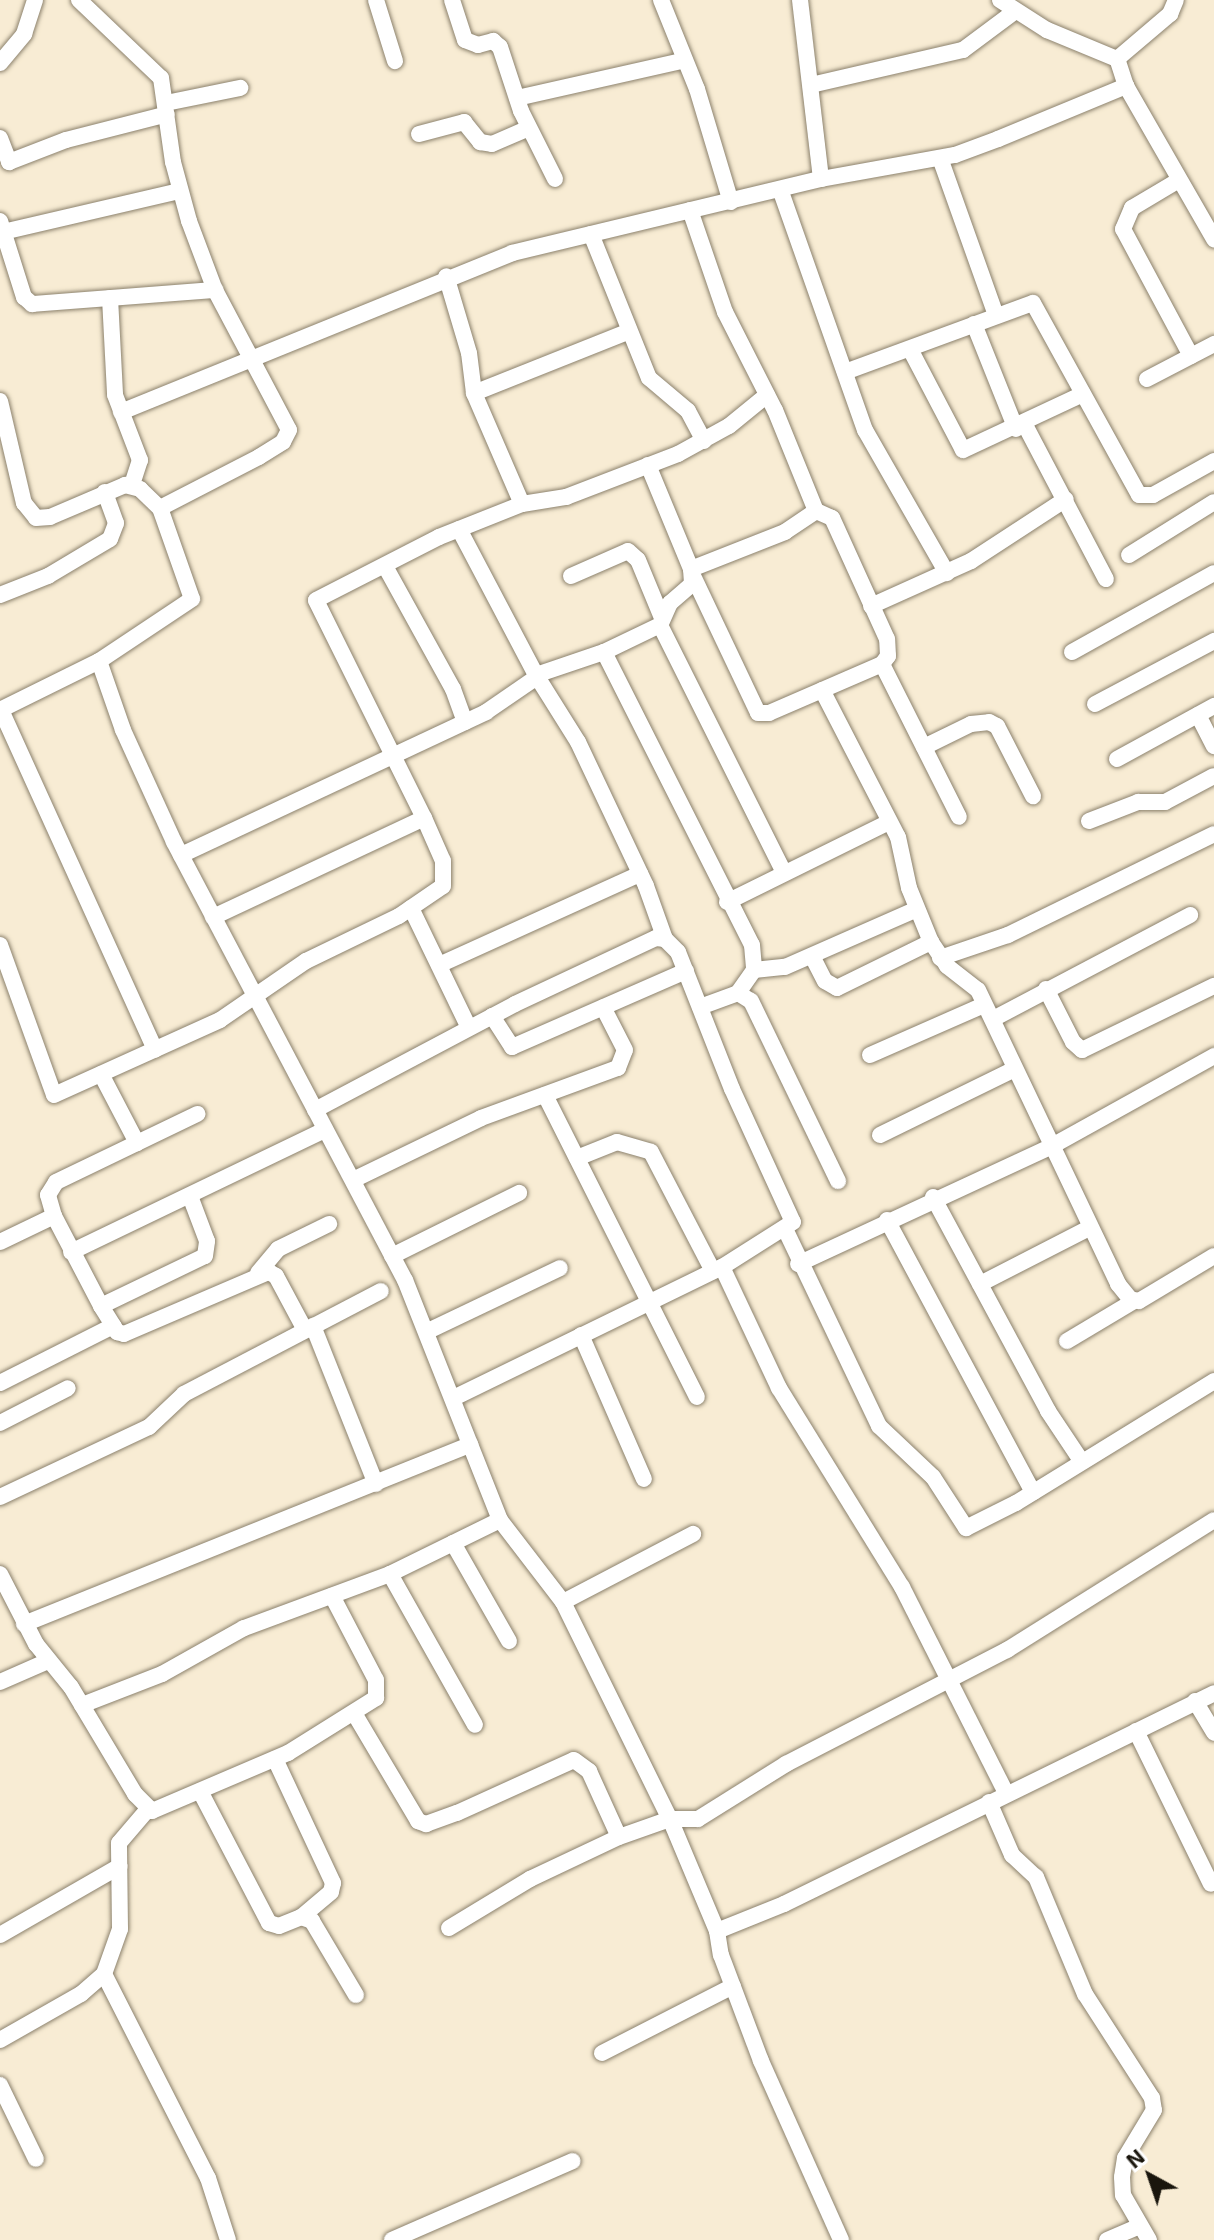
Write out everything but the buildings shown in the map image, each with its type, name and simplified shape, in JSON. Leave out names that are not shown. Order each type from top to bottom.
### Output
[{"type":"street","points":[[2,59],[24,34],[35,0]]},
{"type":"street","points":[[79,0],[107,32],[157,70],[179,191],[215,290],[286,422],[287,438],[160,508]]},
{"type":"street","points":[[376,0],[395,61]]},
{"type":"street","points":[[452,0],[465,40],[478,45],[493,41],[500,47],[529,128],[555,179]]},
{"type":"street","points":[[661,0],[685,60],[731,202]]},
{"type":"street","points":[[800,0],[821,179]]},
{"type":"street","points":[[1000,0],[1014,12],[1117,59],[1126,86],[1214,239]]},
{"type":"street","points":[[1117,59],[1173,7],[1193,0]]},
{"type":"street","points":[[811,85],[963,50],[1014,12]]},
{"type":"street","points":[[517,98],[685,60]]},
{"type":"street","points":[[121,412],[446,276],[512,253],[821,179],[940,158],[1126,86]]},
{"type":"street","points":[[0,138],[9,162],[66,140],[240,88]]},
{"type":"street","points":[[419,134],[464,122],[485,144],[529,128]]},
{"type":"street","points":[[940,158],[996,315]]},
{"type":"street","points":[[1179,180],[1132,208],[1123,229],[1191,356]]},
{"type":"street","points":[[780,189],[865,430],[947,573]]},
{"type":"street","points":[[179,191],[2,227],[28,302],[215,290]]},
{"type":"street","points":[[648,465],[692,574],[758,713],[769,713],[882,664],[890,648],[832,518],[816,511],[767,395],[725,312],[690,210]]},
{"type":"street","points":[[591,234],[627,332],[649,378],[688,411],[704,441]]},
{"type":"street","points":[[446,276],[469,353],[474,393],[522,504]]},
{"type":"street","points":[[110,298],[111,364],[121,412],[140,460],[132,485]]},
{"type":"street","points":[[845,372],[1033,303],[1143,498],[1214,461]]},
{"type":"street","points":[[974,324],[1021,427],[1066,499],[1106,579]]},
{"type":"street","points":[[474,393],[627,332]]},
{"type":"street","points":[[1147,379],[1214,344]]},
{"type":"street","points":[[910,349],[963,450],[1021,427],[1083,394]]},
{"type":"street","points":[[0,945],[4,972],[54,1095],[220,1020],[306,961],[411,908],[443,886],[445,874],[424,818],[395,753],[316,600],[459,529],[522,504],[566,497],[704,441],[767,395]]},
{"type":"street","points":[[0,401],[5,447],[24,503],[36,518],[50,517],[105,492],[132,485]]},
{"type":"street","points":[[132,485],[160,508],[192,599],[99,661],[0,710],[155,1050]]},
{"type":"street","points":[[0,595],[48,576],[110,539],[116,523],[105,492]]},
{"type":"street","points":[[871,606],[947,573],[1066,499]]},
{"type":"street","points":[[1129,555],[1214,502]]},
{"type":"street","points":[[181,855],[502,704],[536,676],[604,652],[661,621],[692,574],[785,532],[816,511]]},
{"type":"street","points":[[455,1397],[717,1269],[786,1231],[792,1216],[686,971],[665,939],[640,874],[578,742],[536,676],[459,529]]},
{"type":"street","points":[[571,576],[628,551],[638,560],[661,621],[784,873]]},
{"type":"street","points":[[385,566],[447,677],[465,722]]},
{"type":"street","points":[[1072,652],[1214,573]]},
{"type":"street","points":[[1095,704],[1214,641]]},
{"type":"street","points":[[604,652],[727,902],[752,945],[754,970],[738,993],[700,1007]]},
{"type":"street","points":[[99,661],[128,742],[181,855],[353,1180],[428,1331],[500,1520],[563,1602],[670,1819],[717,1931],[733,1986],[786,2122],[841,2240]]},
{"type":"street","points":[[882,664],[959,817]]},
{"type":"street","points":[[822,690],[902,847],[917,909],[931,942],[940,958],[969,978],[988,1012],[1089,1228],[1118,1284],[1134,1301]]},
{"type":"street","points":[[1117,759],[1214,706]]},
{"type":"street","points":[[1198,715],[1214,746]]},
{"type":"street","points":[[924,747],[971,724],[989,722],[997,726],[1033,796]]},
{"type":"street","points":[[1089,821],[1138,802],[1165,802],[1214,776]]},
{"type":"street","points":[[213,917],[424,818]]},
{"type":"street","points":[[727,902],[889,822]]},
{"type":"street","points":[[940,958],[1008,935],[1214,834]]},
{"type":"street","points":[[439,965],[640,874]]},
{"type":"street","points":[[411,908],[469,1028]]},
{"type":"street","points":[[754,970],[771,970],[812,956],[917,909]]},
{"type":"street","points":[[870,1055],[1046,989],[1190,915]]},
{"type":"street","points":[[315,1110],[492,1016],[656,938],[665,939]]},
{"type":"street","points":[[812,956],[825,981],[837,988],[931,942]]},
{"type":"street","points":[[492,1016],[512,1047],[686,971]]},
{"type":"street","points":[[1046,989],[1073,1042],[1082,1050],[1214,986]]},
{"type":"street","points":[[738,993],[751,1001],[838,1181]]},
{"type":"street","points":[[353,1180],[481,1118],[623,1063],[625,1050],[603,1007]]},
{"type":"street","points":[[798,1264],[933,1197],[1050,1147],[1214,1056]]},
{"type":"street","points":[[880,1135],[1015,1069]]},
{"type":"street","points":[[101,1074],[137,1143]]},
{"type":"street","points":[[545,1095],[697,1397]]},
{"type":"street","points":[[197,1114],[56,1182],[48,1195],[71,1252],[113,1326],[124,1334],[136,1330],[258,1273],[278,1249],[329,1224]]},
{"type":"street","points":[[71,1252],[325,1130]]},
{"type":"street","points":[[577,1158],[617,1142],[651,1152],[779,1388],[880,1550],[1006,1793]]},
{"type":"street","points":[[392,1256],[519,1193]]},
{"type":"street","points":[[101,1306],[205,1256],[207,1241],[190,1196]]},
{"type":"street","points":[[933,1197],[1048,1411],[1082,1462]]},
{"type":"street","points":[[0,1242],[54,1216]]},
{"type":"street","points":[[887,1220],[1033,1492]]},
{"type":"street","points":[[980,1284],[1089,1228]]},
{"type":"street","points":[[786,1231],[798,1264],[879,1426],[933,1477],[966,1528],[1033,1492],[1214,1381]]},
{"type":"street","points":[[1067,1341],[1213,1258]]},
{"type":"street","points":[[428,1331],[560,1268]]},
{"type":"street","points":[[258,1273],[276,1276],[309,1328],[376,1484]]},
{"type":"street","points":[[0,1497],[149,1427],[184,1394],[381,1291]]},
{"type":"street","points":[[0,1383],[113,1326]]},
{"type":"street","points":[[581,1335],[644,1479]]},
{"type":"street","points":[[0,1423],[68,1388]]},
{"type":"street","points":[[24,1624],[470,1445]]},
{"type":"street","points":[[82,1705],[162,1674],[244,1628],[390,1574],[500,1520]]},
{"type":"street","points":[[449,1928],[530,1879],[619,1837],[670,1819],[698,1819],[750,1783],[1060,1618],[1214,1520]]},
{"type":"street","points":[[563,1602],[693,1534]]},
{"type":"street","points":[[453,1543],[509,1641]]},
{"type":"street","points":[[0,1574],[6,1602],[82,1705],[149,1808],[162,1811],[275,1759],[354,1713],[379,1692],[332,1596]]},
{"type":"street","points":[[390,1574],[475,1725]]},
{"type":"street","points":[[0,1682],[48,1661]]},
{"type":"street","points":[[717,1931],[784,1904],[1214,1693]]},
{"type":"street","points":[[1195,1701],[1214,1733]]},
{"type":"street","points":[[354,1713],[418,1821],[426,1824],[457,1813],[574,1760],[589,1771],[619,1837]]},
{"type":"street","points":[[1136,1731],[1211,1884]]},
{"type":"street","points":[[200,1791],[269,1923],[279,1926],[301,1917],[331,1892],[333,1883],[275,1759]]},
{"type":"street","points":[[989,1802],[1012,1855],[1036,1877],[1085,1994],[1152,2098],[1154,2110],[1125,2158],[1122,2177],[1123,2195],[1144,2233],[1107,2240]]},
{"type":"street","points":[[0,2040],[81,1994],[104,1974],[118,1944],[122,1835],[149,1808]]},
{"type":"street","points":[[0,1935],[120,1866]]},
{"type":"street","points":[[301,1917],[319,1930],[356,1995]]},
{"type":"street","points":[[104,1974],[208,2178],[228,2240]]},
{"type":"street","points":[[602,2053],[733,1986]]},
{"type":"street","points":[[0,2085],[36,2159]]},
{"type":"street","points":[[392,2240],[573,2161]]}]
